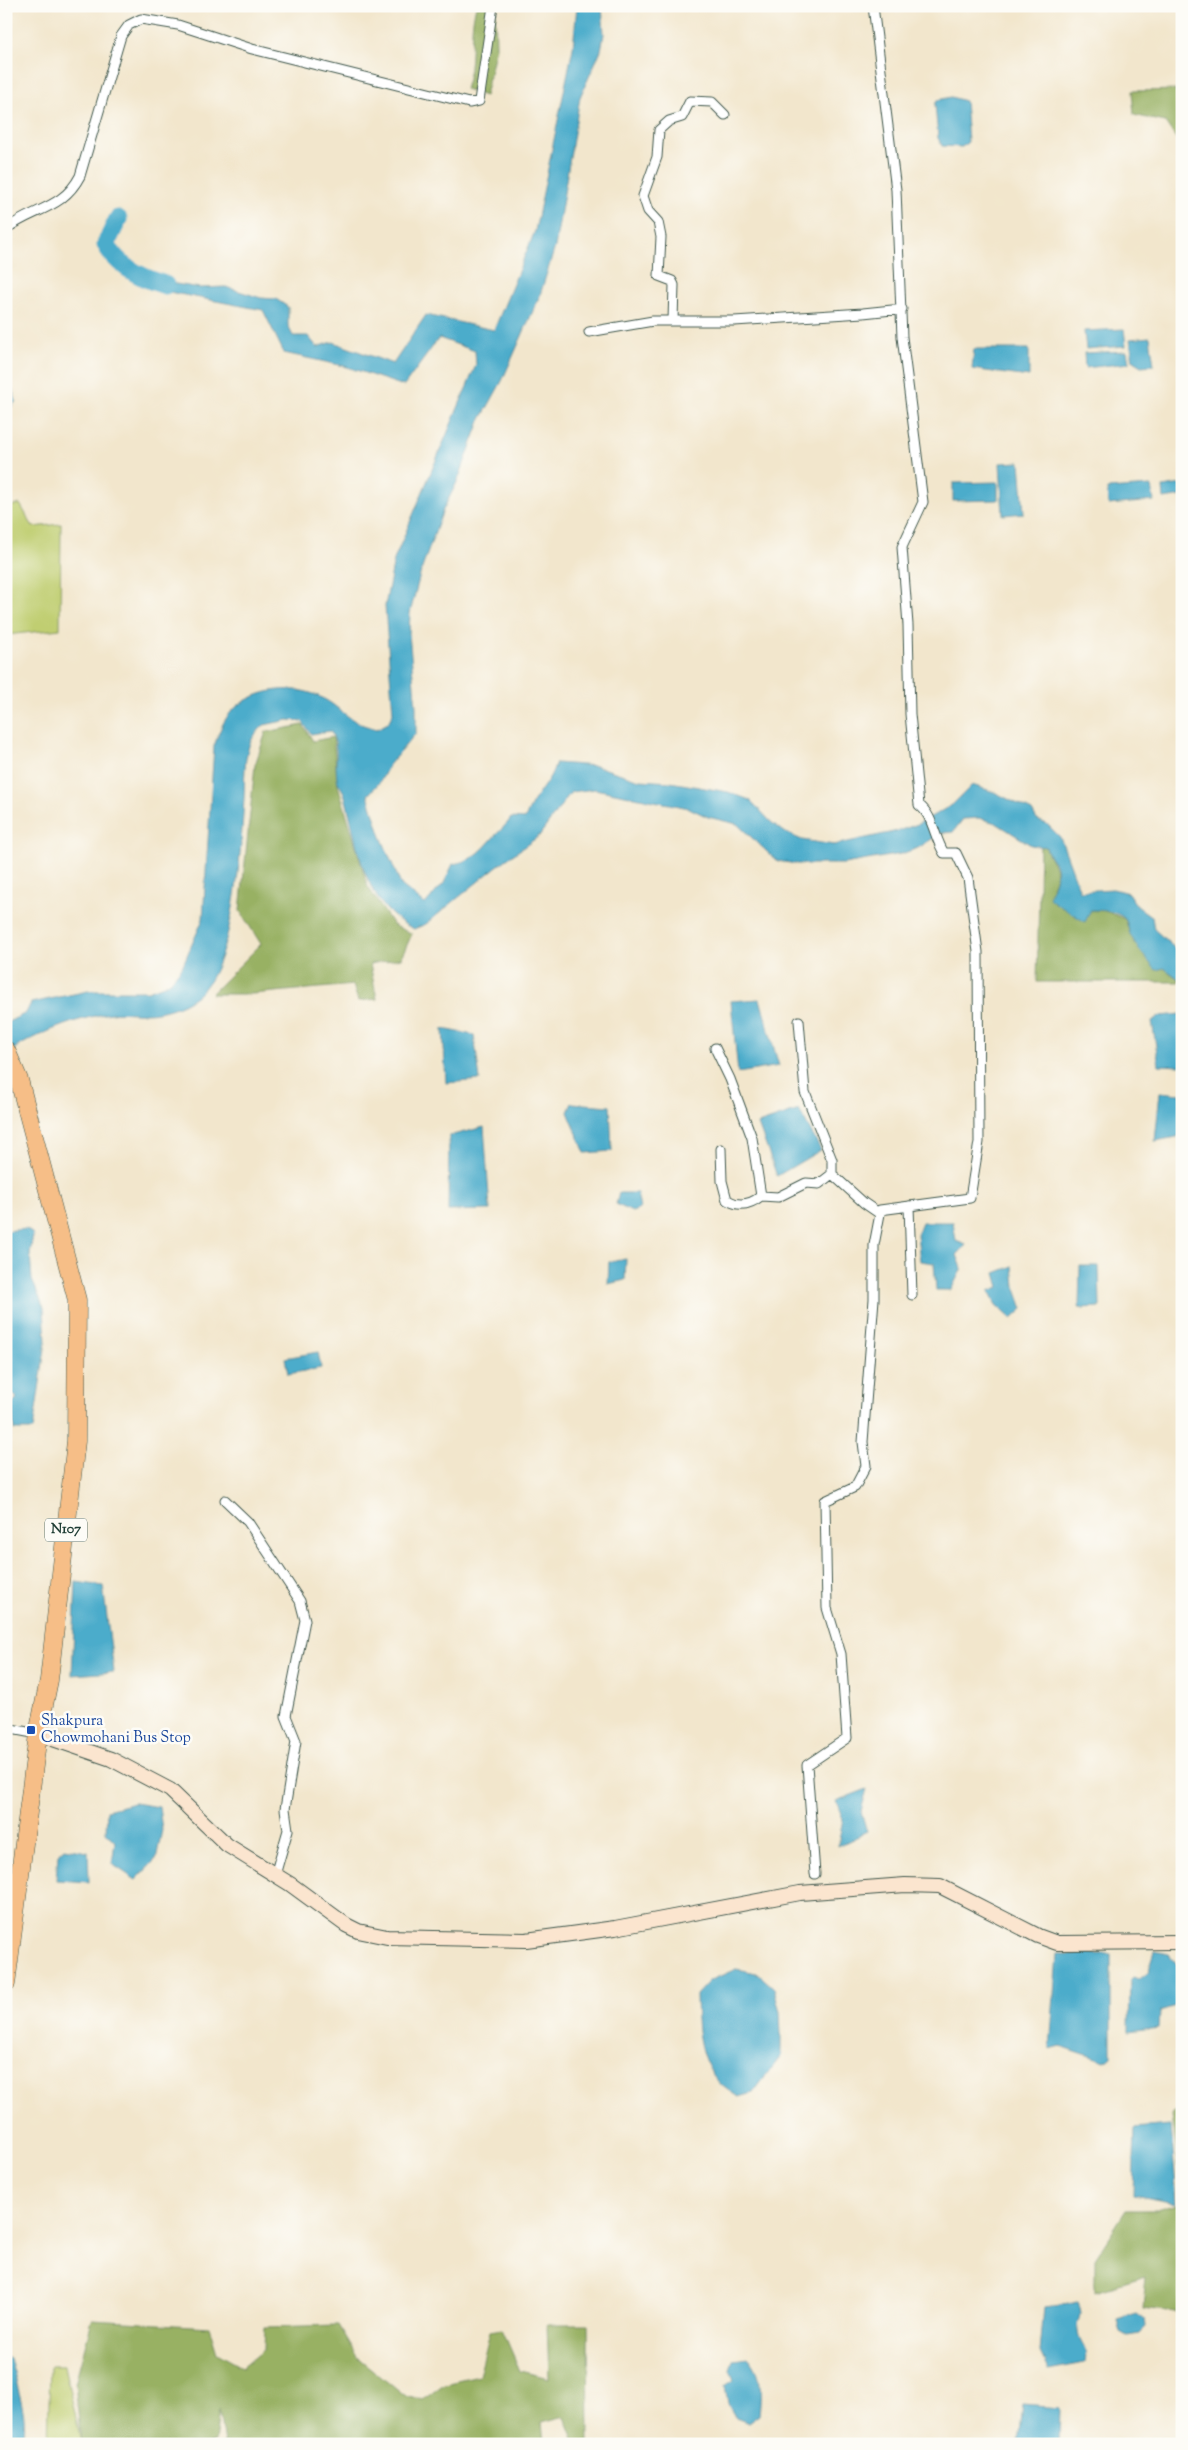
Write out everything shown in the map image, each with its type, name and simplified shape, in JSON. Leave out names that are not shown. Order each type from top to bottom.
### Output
[{"type":"highway","name":"N107","points":[[6,1050],[19,1080],[77,1300],[76,1441],[49,1680],[38,1734],[6,1984]]},
{"type":"main road","points":[[38,1734],[111,1759],[170,1790],[227,1845],[275,1874],[352,1928],[386,1937],[526,1940],[624,1926],[800,1893],[905,1885],[940,1886],[1020,1928],[1057,1943],[1182,1942]]},
{"type":"street","points":[[6,229],[21,218],[63,200],[74,187],[80,176],[121,36],[129,25],[141,19],[178,25],[252,49],[468,103],[479,101],[492,6]]},
{"type":"street","points":[[815,1874],[807,1765],[847,1738],[841,1654],[827,1608],[825,1500],[855,1487],[866,1466],[863,1442],[874,1300],[874,1245],[880,1210],[970,1198],[979,1142],[978,952],[968,878],[956,853],[944,852],[936,841],[928,811],[919,805],[910,714],[908,625],[902,547],[923,502],[902,337],[896,190],[873,6]]},
{"type":"street","points":[[672,321],[674,285],[672,281],[659,276],[661,237],[658,222],[648,211],[643,196],[657,157],[659,130],[669,121],[682,118],[690,102],[712,102],[725,115]]},
{"type":"street","points":[[589,332],[653,321],[734,321],[864,313],[902,308]]},
{"type":"street","points":[[799,1021],[805,1092],[832,1160],[832,1174],[864,1203],[880,1214]]},
{"type":"street","points":[[715,1048],[730,1079],[752,1138],[761,1196]]},
{"type":"street","points":[[721,1149],[722,1181],[727,1200],[736,1205],[752,1203],[761,1196],[778,1196],[806,1183],[819,1184],[832,1174]]},
{"type":"street","points":[[909,1206],[912,1295]]},
{"type":"street","points":[[226,1500],[248,1522],[300,1601],[305,1620],[286,1716],[296,1741],[285,1809],[288,1830],[275,1874]]},
{"type":"street","points":[[6,1728],[38,1734]]},
{"type":"green space","points":[[476,6],[495,6],[496,47],[485,96],[465,89],[470,69],[472,27]]},
{"type":"green space","points":[[1182,90],[1182,139],[1178,141],[1165,122],[1134,115],[1132,91]]},
{"type":"green space","points":[[20,504],[33,527],[61,524],[60,629],[6,635],[6,507]]},
{"type":"green space","points":[[303,725],[313,741],[333,737],[338,785],[368,887],[393,925],[412,934],[401,958],[370,964],[377,999],[358,1001],[353,985],[252,994],[211,994],[261,944],[240,911],[255,765],[266,732]]},
{"type":"green space","points":[[1040,846],[1046,847],[1055,866],[1056,874],[1052,887],[1091,910],[1103,910],[1125,919],[1130,933],[1164,968],[1182,982],[1037,982]]},
{"type":"green space","points":[[1182,2108],[1182,2187],[1172,2115]]},
{"type":"green space","points":[[1182,2203],[1182,2313],[1143,2308],[1146,2276],[1095,2291],[1095,2258],[1126,2210],[1157,2210]]},
{"type":"green space","points":[[92,2320],[209,2327],[217,2353],[242,2367],[264,2349],[265,2327],[338,2325],[357,2357],[402,2394],[423,2400],[444,2384],[479,2376],[490,2331],[502,2329],[520,2371],[549,2378],[547,2324],[588,2324],[589,2444],[576,2444],[565,2416],[542,2422],[544,2444],[224,2444],[219,2410],[215,2442],[210,2444],[85,2444],[81,2441],[75,2383]]},
{"type":"green space","points":[[50,2366],[64,2366],[81,2441],[85,2444],[48,2444]]},
{"type":"water","points":[[577,6],[602,6],[604,34],[601,50],[580,97],[555,247],[540,295],[502,381],[480,421],[458,480],[443,510],[421,571],[410,613],[409,634],[416,707],[416,733],[389,765],[380,782],[368,795],[380,834],[401,885],[425,904],[444,883],[453,864],[465,861],[479,852],[511,818],[525,819],[532,803],[550,777],[556,763],[596,766],[640,780],[670,782],[728,792],[750,800],[771,822],[786,833],[802,840],[834,845],[898,831],[918,824],[952,805],[972,785],[994,792],[1032,811],[1037,820],[1047,824],[1060,837],[1080,891],[1113,889],[1128,893],[1137,906],[1152,917],[1154,929],[1182,955],[1182,981],[1164,968],[1156,970],[1136,944],[1122,916],[1109,911],[1091,910],[1085,922],[1049,898],[1057,870],[1046,847],[1031,845],[996,823],[979,818],[963,819],[953,832],[941,833],[918,848],[901,854],[844,864],[797,864],[777,861],[737,824],[708,817],[689,808],[595,789],[571,792],[539,836],[496,867],[426,924],[414,929],[397,919],[383,905],[365,872],[344,794],[338,782],[336,749],[330,731],[311,734],[302,721],[288,720],[264,725],[253,737],[249,745],[246,760],[241,846],[233,905],[219,961],[208,982],[195,997],[171,1009],[151,1013],[115,1012],[98,1015],[70,1023],[43,1034],[6,1054],[6,1023],[26,1013],[31,1003],[88,991],[148,991],[169,983],[182,967],[203,919],[214,746],[224,722],[234,709],[243,702],[265,692],[278,690],[302,691],[333,704],[365,726],[377,729],[388,723],[393,713],[385,606],[394,560],[476,365],[475,351],[439,338],[404,386],[344,366],[284,353],[263,310],[174,293],[138,283],[142,271],[170,283],[200,288],[226,287],[261,298],[276,299],[288,307],[288,326],[293,336],[308,336],[317,347],[333,342],[393,364],[426,315],[494,330],[535,231],[573,48]]},
{"type":"water","points":[[951,97],[965,101],[968,142],[962,147],[942,146],[938,138],[935,104],[938,100]]},
{"type":"water","points":[[1124,329],[1126,346],[1086,349],[1084,331]]},
{"type":"water","points":[[1150,337],[1154,365],[1141,366],[1133,361],[1130,339]]},
{"type":"water","points":[[974,349],[1029,349],[1029,377],[972,369]]},
{"type":"water","points":[[1127,351],[1129,363],[1085,368],[1084,353]]},
{"type":"water","points":[[6,370],[16,401],[8,411],[10,420],[6,437]]},
{"type":"water","points":[[1020,462],[1024,513],[1003,515],[1000,463]]},
{"type":"water","points":[[998,482],[998,500],[953,501],[953,483]]},
{"type":"water","points":[[1182,484],[1182,496],[1164,499],[1163,487]]},
{"type":"water","points":[[1151,486],[1154,501],[1108,505],[1107,489]]},
{"type":"water","points":[[760,999],[779,1066],[738,1073],[731,1001]]},
{"type":"water","points":[[1182,1014],[1182,1066],[1159,1065],[1152,1021],[1161,1016]]},
{"type":"water","points":[[443,1029],[474,1035],[480,1080],[446,1083]]},
{"type":"water","points":[[1160,1092],[1181,1094],[1182,1136],[1155,1141]]},
{"type":"water","points":[[572,1103],[610,1106],[612,1151],[585,1153],[568,1112]]},
{"type":"water","points":[[799,1110],[821,1150],[777,1176],[758,1124]]},
{"type":"water","points":[[484,1127],[490,1210],[448,1211],[449,1136]]},
{"type":"water","points":[[619,1193],[637,1193],[640,1209],[632,1212],[616,1204]]},
{"type":"water","points":[[922,1222],[953,1222],[956,1241],[966,1245],[957,1255],[962,1268],[951,1290],[936,1290],[934,1263],[920,1261],[917,1234]]},
{"type":"water","points":[[26,1229],[33,1234],[30,1254],[32,1280],[44,1308],[46,1342],[33,1430],[14,1430],[12,1404],[17,1398],[6,1388],[6,1296],[10,1295],[12,1288],[6,1284],[6,1231]]},
{"type":"water","points":[[626,1259],[625,1280],[608,1284],[609,1262]]},
{"type":"water","points":[[1013,1266],[1015,1286],[1023,1309],[1012,1319],[996,1305],[989,1291],[999,1287],[995,1273]]},
{"type":"water","points":[[1080,1266],[1099,1266],[1100,1307],[1079,1308]]},
{"type":"water","points":[[318,1352],[321,1368],[288,1374],[285,1358]]},
{"type":"water","points":[[76,1582],[103,1586],[114,1672],[72,1675]]},
{"type":"water","points":[[867,1789],[861,1811],[867,1832],[838,1846],[843,1819],[836,1801]]},
{"type":"water","points":[[134,1803],[159,1807],[162,1830],[156,1859],[136,1880],[112,1864],[115,1842],[106,1832],[107,1810]]},
{"type":"water","points":[[65,1848],[88,1852],[89,1882],[56,1880],[58,1854]]},
{"type":"water","points":[[1155,1951],[1169,1954],[1180,1968],[1178,2005],[1160,2011],[1159,2028],[1129,2032],[1130,1980],[1133,1977],[1139,1979],[1148,1973]]},
{"type":"water","points":[[1057,1954],[1111,1954],[1111,2056],[1105,2061],[1061,2046],[1050,2049]]},
{"type":"water","points":[[736,1969],[757,1973],[774,1988],[780,2012],[781,2034],[781,2056],[753,2093],[738,2097],[719,2083],[705,2061],[699,2040],[696,1995],[709,1981]]},
{"type":"water","points":[[1171,2125],[1177,2203],[1133,2195],[1135,2128]]},
{"type":"water","points":[[1078,2303],[1081,2315],[1078,2331],[1085,2348],[1085,2363],[1048,2370],[1040,2353],[1044,2307]]},
{"type":"water","points":[[1137,2313],[1145,2319],[1146,2328],[1140,2334],[1127,2336],[1120,2332],[1117,2319]]},
{"type":"water","points":[[748,2357],[759,2377],[760,2392],[759,2415],[748,2423],[735,2418],[728,2404],[725,2386],[734,2380],[730,2370],[733,2359]]},
{"type":"water","points":[[6,2358],[10,2358],[21,2400],[24,2423],[22,2439],[6,2437]]},
{"type":"water","points":[[1023,2405],[1060,2408],[1059,2444],[1019,2444]]},
{"type":"waterway","points":[[118,219],[106,244],[111,252],[123,265],[131,270],[165,285]]},
{"type":"place","name":"Shakpura Chowmohani Bus Stop","points":[[31,1730]]}]
